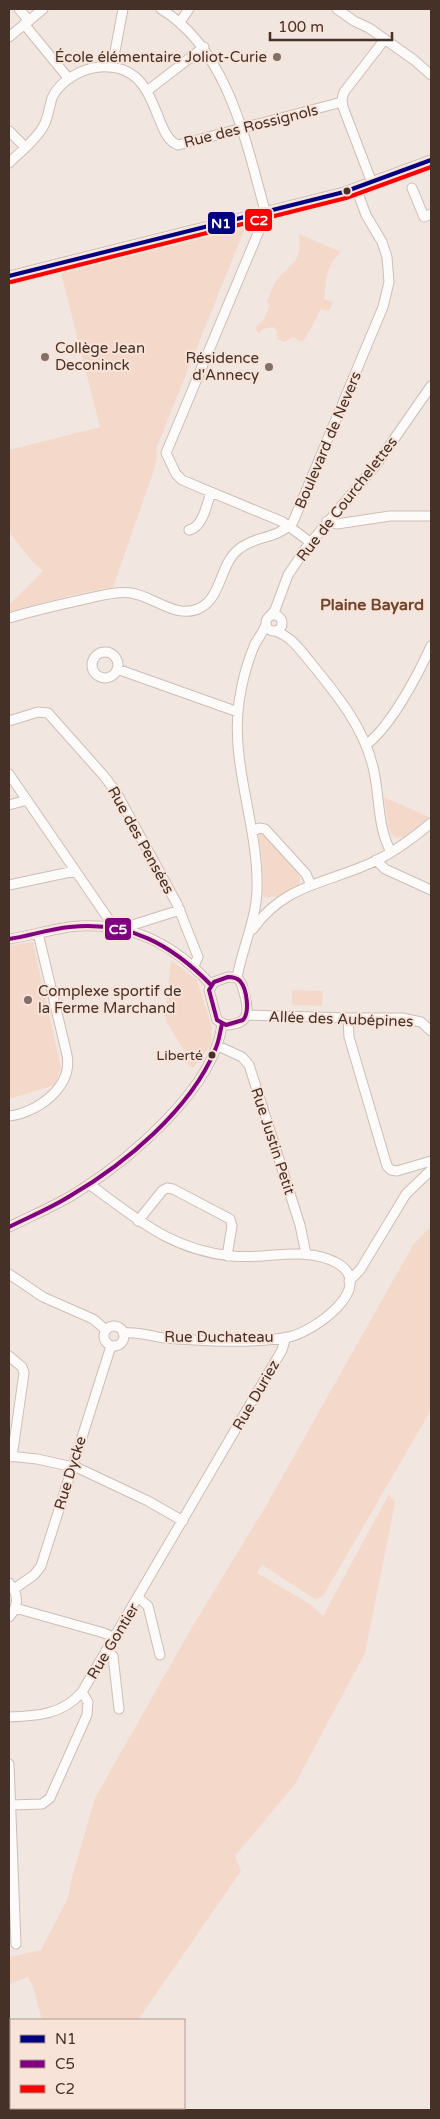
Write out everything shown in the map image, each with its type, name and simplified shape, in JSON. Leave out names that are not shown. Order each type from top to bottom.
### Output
[{"type":"street","points":[[19,9],[26,22],[69,79]]},
{"type":"street","points":[[9,37],[43,9]]},
{"type":"street","points":[[9,163],[43,128],[53,96],[69,79],[90,69],[112,67],[123,9]]},
{"type":"street","points":[[161,9],[180,22],[204,47],[215,67],[242,129],[262,212],[260,226],[166,453],[178,477],[290,525],[310,542]]},
{"type":"street","points":[[180,22],[189,9]]},
{"type":"street","points":[[337,9],[384,39],[431,75]]},
{"type":"street","points":[[372,183],[342,102],[346,88],[384,39]]},
{"type":"street","points":[[147,91],[204,47]]},
{"type":"street","name":"Rue des Rossignols","points":[[112,67],[132,75],[147,91],[169,139],[176,145],[342,102]]},
{"type":"street","points":[[9,131],[25,147]]},
{"type":"street","points":[[9,276],[356,188],[431,160]]},
{"type":"street","name":"Boulevard de Nevers","points":[[9,618],[55,605],[123,593],[134,594],[178,610],[195,610],[205,605],[211,598],[237,550],[277,534],[290,525],[298,512],[388,292],[389,272],[385,251],[366,215],[356,188]]},
{"type":"street","points":[[412,188],[424,217],[431,214]]},
{"type":"street","name":"Rue de Courchelettes","points":[[272,615],[276,610],[288,575],[310,542],[376,464],[431,386]]},
{"type":"street","points":[[189,530],[194,529],[198,524],[211,492]]},
{"type":"street","points":[[327,521],[335,524],[390,516],[431,516]]},
{"type":"street","points":[[236,978],[254,917],[257,892],[256,863],[240,760],[238,712],[242,682],[267,619],[272,615],[278,615],[282,619],[298,647]]},
{"type":"street","points":[[275,631],[282,627],[282,619]]},
{"type":"street","points":[[266,624],[269,628],[286,635],[298,647],[344,704],[366,745],[375,773],[384,837],[391,852]]},
{"type":"street","points":[[366,745],[382,728],[401,701],[431,646]]},
{"type":"street","points":[[117,669],[238,712]]},
{"type":"street","name":"Rue des Pensées","points":[[9,721],[40,712],[51,716],[113,788],[149,850],[180,910],[198,954],[198,960],[194,966]]},
{"type":"street","points":[[9,774],[118,928]]},
{"type":"street","points":[[9,805],[27,800]]},
{"type":"street","points":[[246,940],[271,907],[286,896],[376,860],[391,852],[431,823]]},
{"type":"street","points":[[252,832],[261,828],[266,830],[306,874],[311,885]]},
{"type":"street","points":[[376,860],[385,869],[431,890]]},
{"type":"street","points":[[9,885],[76,871]]},
{"type":"street","name":"Rue des Pensées","points":[[118,928],[180,910]]},
{"type":"street","points":[[9,939],[77,926],[118,928],[157,941],[194,966],[211,985],[210,994],[217,1020],[222,1024],[230,1025],[240,1022],[247,1015],[248,1006],[242,986],[236,978],[228,977],[211,985]]},
{"type":"street","points":[[9,1116],[18,1114],[50,1097],[60,1087],[68,1067],[38,933]]},
{"type":"street","name":"Allée des Aubépines","points":[[247,1015],[402,1018],[428,1021],[431,1031]]},
{"type":"street","points":[[348,1018],[348,1035],[386,1164],[390,1169],[397,1171],[431,1161]]},
{"type":"street","points":[[9,1228],[64,1200],[89,1184],[131,1153],[164,1122],[198,1080],[218,1046],[222,1024]]},
{"type":"street","name":"Rue Justin Petit","points":[[218,1046],[242,1057],[249,1065],[300,1225],[306,1254]]},
{"type":"street","points":[[349,1281],[360,1270],[403,1197],[431,1170]]},
{"type":"street","points":[[89,1184],[138,1221],[157,1233],[180,1243],[227,1256],[255,1257],[306,1254],[325,1258],[339,1265],[346,1271],[349,1281],[348,1292],[339,1307],[331,1314],[299,1333],[286,1337]]},
{"type":"street","points":[[138,1221],[162,1191],[167,1188],[173,1189],[230,1219],[232,1226],[227,1256]]},
{"type":"street","points":[[9,1274],[43,1297],[93,1320],[106,1330]]},
{"type":"street","points":[[110,1346],[104,1338],[106,1330],[111,1327],[117,1327],[123,1333]]},
{"type":"street","name":"Rue Duchateau","points":[[123,1333],[132,1332],[159,1337],[197,1340],[286,1337]]},
{"type":"street","name":"Rue Dycke","points":[[11,1586],[34,1574],[41,1566],[110,1346],[120,1344],[123,1340],[123,1333]]},
{"type":"street","name":"Rue Duriez","points":[[183,1521],[284,1348],[286,1337]]},
{"type":"street","points":[[9,1356],[22,1367],[24,1373],[11,1456],[72,1466],[140,1497],[183,1521]]},
{"type":"street","name":"Rue Gontier","points":[[9,1717],[54,1712],[70,1704],[82,1692],[183,1521]]},
{"type":"street","points":[[9,1617],[15,1608],[16,1599],[11,1586]]},
{"type":"street","points":[[138,1598],[148,1606],[160,1655]]},
{"type":"street","points":[[15,1608],[104,1633],[115,1638]]},
{"type":"street","points":[[107,1651],[113,1656],[119,1709]]},
{"type":"street","points":[[11,1804],[42,1804],[50,1798],[88,1714],[88,1702],[82,1692]]},
{"type":"street","points":[[9,1764],[16,1944]]},
{"type":"shaded area","points":[[245,228],[156,449],[157,457],[153,473],[113,587],[72,595],[9,612],[9,605],[43,571],[30,559],[9,532],[9,450],[100,427],[61,273]]},
{"type":"shaded area","points":[[299,234],[341,252],[329,268],[326,279],[324,299],[333,302],[329,311],[321,309],[305,339],[301,342],[293,337],[284,342],[277,339],[277,331],[273,327],[263,329],[258,334],[255,328],[264,319],[270,305],[267,302],[275,282],[298,256]]},
{"type":"shaded area","points":[[384,797],[429,817],[406,837],[395,838],[389,830]]},
{"type":"shaded area","points":[[258,833],[263,834],[298,873],[300,878],[299,885],[277,897],[263,897],[262,857]]},
{"type":"shaded area","name":"Complexe sportif de la Ferme Marchand","points":[[33,942],[61,1068],[55,1085],[9,1099],[9,946]]},
{"type":"shaded area","points":[[171,960],[197,980],[212,1027],[211,1045],[193,1068],[187,1064],[190,1060],[167,1023],[165,1015]]},
{"type":"shaded area","points":[[292,990],[323,991],[322,1006],[292,1005]]},
{"type":"shaded area","points":[[431,1226],[431,1410],[323,1596],[315,1599],[262,1565],[257,1573],[310,1604],[323,1616],[389,1494],[395,1503],[365,1653],[295,1784],[235,1856],[241,1871],[139,2019],[42,2019],[33,1987],[28,1977],[9,1984],[9,1957],[41,1950],[68,1898],[72,1877],[95,1798],[191,1629],[267,1504],[413,1245]]},
{"type":"shaded area","points":[[10,2081],[10,2109],[72,2109],[9,2110]]},
{"type":"transit line","name":"N1","points":[[9,276],[344,192],[431,160]]},
{"type":"transit line","name":"C2","points":[[11,282],[346,198],[431,167]]},
{"type":"transit line","name":"C5","points":[[9,939],[70,927],[91,926],[130,932],[148,938],[164,947],[196,970],[211,985]]},
{"type":"transit line","name":"C5","points":[[228,977],[240,981],[246,995],[247,1006],[243,1020],[226,1025],[217,1020],[209,990],[214,982],[228,977]]},
{"type":"transit line","name":"C5","points":[[9,1227],[91,1183],[154,1134],[190,1094],[204,1072],[216,1047],[222,1024]]},
{"type":"place","name":"École élémentaire Joliot-Curie","points":[[277,57]]},
{"type":"place","name":"Collège Jean Deconinck","points":[[45,357]]},
{"type":"place","name":"Résidence d'Annecy","points":[[269,367]]},
{"type":"place","name":"Complexe sportif de la Ferme Marchand","points":[[28,1000]]},
{"type":"place","name":"Liberté","points":[[212,1055]]},
{"type":"district","name":"Plaine Bayard","points":[[372,604]]}]
